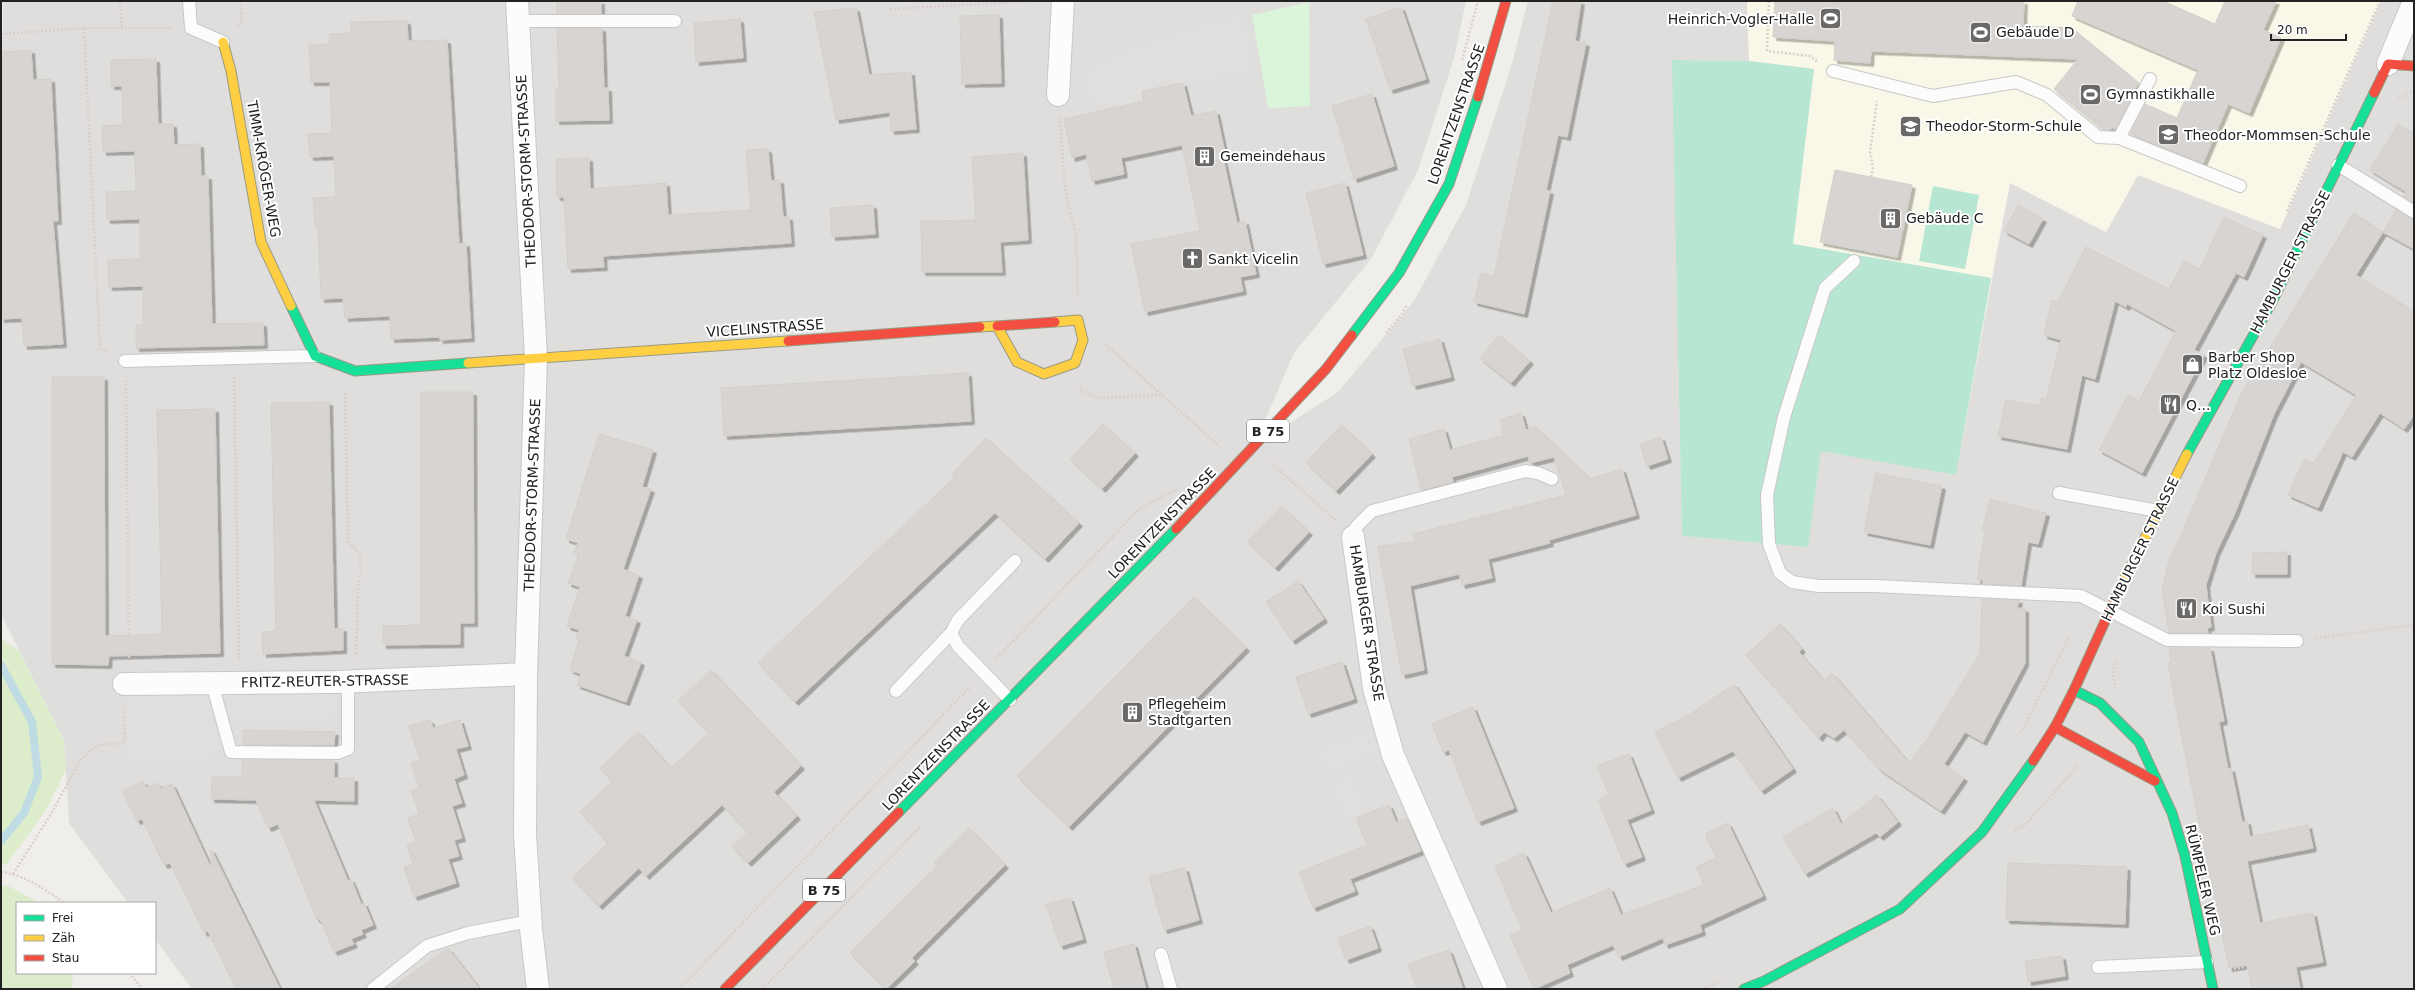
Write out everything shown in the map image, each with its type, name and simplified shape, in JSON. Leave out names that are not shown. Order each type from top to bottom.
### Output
[{"type":"street","points":[[1058,95],[1062,1]]},
{"type":"street","name":"LORENTZENSTRASSE","points":[[725,989],[1010,700],[1326,369],[1399,273],[1449,184],[1493,50],[1506,1]]},
{"type":"street","name":"HAMBURGER STRASSE","points":[[1744,989],[1764,982],[1900,909],[1982,832],[2026,774],[2055,727],[2074,690],[2109,609],[2194,440],[2273,300],[2388,64],[2414,1]]},
{"type":"street","name":"THEODOR-STORM-STRASSE","points":[[518,11],[536,358],[526,674],[525,835],[530,920],[538,989]]},
{"type":"street","name":"TIMM-KRÖGER-WEG","points":[[223,42],[232,71],[262,242],[315,356]]},
{"type":"street","points":[[2388,64],[2414,66]]},
{"type":"street","points":[[997,326],[1017,362],[1044,374],[1075,363],[1083,340],[1078,320]]},
{"type":"street","name":"VICELINSTRASSE","points":[[536,358],[1078,320]]},
{"type":"street","points":[[315,356],[355,371],[536,358]]},
{"type":"street","name":"HAMBURGER STRASSE","points":[[1354,537],[1374,688],[1394,755],[1496,989]]},
{"type":"street","name":"FRITZ-REUTER-STRASSE","points":[[127,684],[352,681],[526,674]]},
{"type":"street","name":"RÜMPELER WEG","points":[[2074,690],[2100,703],[2139,742],[2155,781],[2172,813],[2185,856],[2213,989]]},
{"type":"street","points":[[2055,727],[2090,744],[2121,764],[2155,781]]},
{"type":"lane","points":[[189,1],[191,28],[223,42]]},
{"type":"lane","points":[[518,11],[675,21]]},
{"type":"lane","points":[[1833,71],[1933,96],[2016,82],[2047,95],[2098,137],[2119,138],[2240,186]]},
{"type":"lane","points":[[2119,138],[2150,79]]},
{"type":"lane","points":[[2338,165],[2414,212]]},
{"type":"lane","points":[[1854,261],[1825,288],[1782,424],[1767,495],[1769,544],[1780,573],[1792,582],[1819,586],[1875,586],[2081,596],[2167,640],[2297,641]]},
{"type":"lane","points":[[125,361],[315,356]]},
{"type":"lane","points":[[1354,537],[1356,527],[1372,512],[1524,471],[1538,473],[1552,480]]},
{"type":"lane","points":[[2059,493],[2158,511]]},
{"type":"lane","points":[[896,691],[952,633],[958,620],[1015,561]]},
{"type":"lane","points":[[952,633],[958,646],[1010,700]]},
{"type":"lane","points":[[212,683],[231,752],[338,753],[348,749],[352,681]]},
{"type":"lane","points":[[373,989],[427,946],[468,932],[530,920]]},
{"type":"lane","points":[[1160,954],[1172,989]]},
{"type":"lane","points":[[2098,967],[2207,962]]},
{"type":"path","points":[[120,1],[122,28]]},
{"type":"path","points":[[890,9],[1035,1]]},
{"type":"path","points":[[1461,67],[1478,1]]},
{"type":"path","points":[[1769,1],[1766,51],[1810,56],[1833,71]]},
{"type":"path","points":[[13,874],[51,814],[81,759],[98,745],[125,743],[127,684],[125,361],[100,348],[84,28]]},
{"type":"path","points":[[1,34],[84,28],[191,28]]},
{"type":"path","points":[[1854,261],[1858,250],[1873,167],[1870,152],[1880,83]]},
{"type":"path","points":[[2395,101],[2414,89]]},
{"type":"path","points":[[1058,95],[1065,189],[1076,235],[1078,320],[1216,443]]},
{"type":"path","points":[[234,359],[240,683]]},
{"type":"path","points":[[1070,365],[1082,390],[1098,398],[1163,395]]},
{"type":"path","points":[[345,367],[348,541],[360,554],[361,570],[358,587],[352,681]]},
{"type":"path","points":[[1214,452],[1225,441]]},
{"type":"path","name":"HAMBURGER STRASSE","points":[[1253,447],[1354,537]]},
{"type":"path","points":[[679,989],[984,673],[1139,509],[1184,486]]},
{"type":"path","points":[[2108,710],[2116,695],[2113,672],[2119,642],[2130,620]]},
{"type":"path","points":[[2297,641],[2414,625]]},
{"type":"path","points":[[2026,824],[2079,765],[2090,744]]},
{"type":"path","points":[[2185,856],[2268,839]]},
{"type":"path","points":[[2,872],[13,874],[43,888],[63,902]]},
{"type":"path","points":[[2210,974],[2277,960]]},
{"type":"path","points":[[130,974],[143,989]]},
{"type":"shaded area","points":[[3,1],[1466,1],[1454,58],[1418,170],[1371,259],[1294,353],[1254,446],[1338,392],[1414,301],[1466,205],[1511,67],[1528,1],[1747,1],[1749,61],[1673,60],[1682,536],[1807,547],[1821,450],[1956,475],[2010,183],[2106,232],[2138,175],[2280,229],[2381,1],[2414,1],[2414,989],[192,989],[156,940],[156,902],[127,902],[69,823],[64,741],[1,614],[1,38],[3,37]]},
{"type":"shaded area","name":"Theodor-Mommsen-Schule","points":[[1747,1],[2381,1],[2280,229],[2138,175],[2106,232],[2010,183],[1991,278],[1793,244],[1814,69],[1749,61]]},
{"type":"shaded area","points":[[1242,16],[1253,69],[1142,91],[1144,101],[1094,111],[1087,72],[1145,45]]},
{"type":"shaded area","points":[[336,682],[331,723],[235,723],[204,762],[126,761],[124,684]]},
{"type":"shaded area","points":[[1380,728],[1387,746],[1327,771],[1320,752]]},
{"type":"shaded area","points":[[1351,776],[1365,811],[1347,818],[1333,783]]},
{"type":"green space","points":[[1309,2],[1310,106],[1268,108],[1252,15]]},
{"type":"green space","points":[[1672,60],[1749,61],[1814,69],[1793,244],[1991,278],[1956,475],[1821,451],[1808,547],[1682,536]]},
{"type":"green space","points":[[1933,186],[1979,195],[1965,269],[1919,261]]},
{"type":"green space","points":[[1,638],[19,651],[64,741],[66,770],[46,810],[7,864],[1,864]]},
{"type":"green space","points":[[1,886],[8,886],[38,902],[16,902],[16,974],[73,974],[72,989],[1,989]]},
{"type":"building","points":[[557,1],[601,1],[601,14],[557,14]]},
{"type":"building","points":[[1553,1],[1581,1],[1575,41],[1586,43],[1567,137],[1558,135],[1546,190],[1550,191],[1524,314],[1474,302],[1481,273],[1494,276]]},
{"type":"building","points":[[1775,1],[2024,1],[2023,26],[2072,28],[2139,83],[2129,97],[2132,98],[2115,129],[2112,127],[2110,130],[2104,130],[2054,89],[2078,59],[1871,51],[1870,63],[1834,60],[1835,41],[1773,37]]},
{"type":"building","points":[[2078,1],[2163,1],[2215,24],[2225,1],[2276,1],[2263,30],[2281,38],[2249,113],[2228,104],[2203,163],[2130,134],[2145,104],[2177,118],[2198,70],[2072,16]]},
{"type":"building","points":[[1401,7],[1426,79],[1390,90],[1366,19]]},
{"type":"building","points":[[856,8],[869,75],[911,72],[916,129],[891,131],[890,112],[836,120],[814,12]]},
{"type":"building","points":[[999,15],[1001,83],[962,84],[960,16]]},
{"type":"building","points":[[740,19],[743,58],[696,62],[694,23]]},
{"type":"building","points":[[407,21],[408,41],[447,40],[459,244],[466,243],[471,338],[440,340],[440,337],[391,339],[390,316],[345,318],[343,298],[321,299],[318,226],[315,226],[313,198],[336,197],[334,156],[310,157],[308,134],[332,133],[330,82],[311,82],[309,45],[330,44],[329,34],[351,33],[351,22]]},
{"type":"building","points":[[557,28],[602,28],[604,88],[608,88],[609,120],[556,121],[556,89],[559,89]]},
{"type":"building","points":[[31,50],[33,80],[51,79],[58,221],[53,221],[63,344],[24,346],[22,318],[1,319],[1,52]]},
{"type":"building","points":[[156,59],[158,124],[173,124],[174,145],[200,144],[201,176],[208,176],[212,324],[263,323],[264,345],[136,348],[136,325],[143,325],[143,286],[109,287],[108,260],[140,259],[140,219],[107,220],[106,192],[136,191],[135,151],[103,152],[102,126],[123,125],[122,86],[111,86],[111,60]]},
{"type":"building","points":[[1183,83],[1191,116],[1216,111],[1225,153],[1222,153],[1237,223],[1245,221],[1256,274],[1240,277],[1243,291],[1145,312],[1131,244],[1200,231],[1182,145],[1121,158],[1124,174],[1092,181],[1086,154],[1072,158],[1064,119],[1144,101],[1142,91]]},
{"type":"building","points":[[1372,94],[1394,166],[1354,179],[1332,106]]},
{"type":"building","points":[[2398,124],[2414,134],[2414,203],[2403,197],[2406,192],[2370,170]]},
{"type":"building","points":[[768,149],[771,181],[780,180],[783,217],[789,217],[791,243],[603,256],[604,267],[568,269],[564,197],[557,197],[556,159],[589,158],[590,189],[666,183],[668,215],[751,210],[746,150]]},
{"type":"building","points":[[1023,153],[1028,240],[1000,242],[1002,272],[922,272],[921,221],[976,220],[972,157]]},
{"type":"building","points":[[1835,170],[1912,185],[1897,257],[1820,242]]},
{"type":"building","points":[[1345,183],[1363,255],[1323,264],[1306,193]]},
{"type":"building","points":[[873,205],[875,234],[832,237],[830,208]]},
{"type":"building","points":[[2018,205],[2043,219],[2029,244],[2004,231]]},
{"type":"building","points":[[2396,210],[2414,219],[2414,249],[2383,232]]},
{"type":"building","points":[[2354,213],[2383,232],[2356,275],[2414,311],[2414,415],[2404,429],[2380,413],[2352,457],[2343,452],[2318,508],[2288,495],[2304,459],[2314,463],[2356,395],[2301,362],[2274,414],[2235,513],[2216,553],[2206,585],[2211,627],[2207,628],[2208,633],[2169,633],[2162,590],[2169,560],[2180,538],[2241,394]]},
{"type":"building","points":[[2224,217],[2263,235],[2244,277],[2236,273],[2194,350],[2204,355],[2142,473],[2099,450],[2128,395],[2139,401],[2176,331],[2127,304],[2126,307],[2115,301],[2095,379],[2082,375],[2067,449],[1998,436],[2006,400],[2040,406],[2041,398],[2046,399],[2061,340],[2044,335],[2052,300],[2058,302],[2086,247],[2169,289],[2184,261],[2200,269]]},
{"type":"building","points":[[1499,335],[1530,361],[1511,383],[1480,358]]},
{"type":"building","points":[[1440,339],[1451,377],[1413,386],[1403,349]]},
{"type":"building","points":[[968,373],[971,421],[724,436],[721,388]]},
{"type":"building","points":[[52,377],[104,377],[105,636],[162,634],[157,410],[215,409],[220,653],[109,656],[108,665],[52,664]]},
{"type":"building","points":[[421,392],[473,392],[474,623],[460,623],[460,644],[383,645],[383,626],[421,625]]},
{"type":"building","points":[[329,402],[334,629],[343,628],[343,650],[263,654],[262,632],[276,631],[271,403]]},
{"type":"building","points":[[1521,413],[1526,430],[1536,427],[1590,479],[1622,469],[1636,515],[1549,540],[1550,543],[1488,559],[1492,578],[1462,585],[1459,574],[1410,586],[1424,670],[1402,675],[1378,547],[1415,541],[1413,534],[1566,495],[1554,457],[1530,463],[1528,456],[1452,477],[1453,482],[1421,490],[1409,439],[1444,429],[1450,450],[1504,435],[1500,420]]},
{"type":"building","points":[[1103,424],[1135,453],[1102,489],[1070,459]]},
{"type":"building","points":[[1342,425],[1372,454],[1336,491],[1306,462]]},
{"type":"building","points":[[599,434],[653,450],[642,487],[651,489],[623,569],[639,575],[625,616],[637,620],[624,656],[641,662],[626,702],[577,685],[581,674],[570,670],[579,640],[576,639],[579,630],[567,626],[580,587],[568,583],[579,554],[574,553],[578,543],[566,539]]},
{"type":"building","points":[[1661,437],[1668,459],[1647,466],[1640,444]]},
{"type":"building","points":[[986,438],[1079,523],[1045,559],[995,513],[795,702],[758,663],[955,477],[952,474]]},
{"type":"building","points":[[1876,473],[1942,486],[1930,545],[1864,532]]},
{"type":"building","points":[[1990,499],[2046,513],[2038,544],[2028,542],[2021,586],[1983,584],[1983,580],[1977,580],[1985,531],[1982,530]]},
{"type":"building","points":[[1282,506],[1309,532],[1275,568],[1247,541]]},
{"type":"building","points":[[2287,552],[2287,574],[2252,574],[2253,553]]},
{"type":"building","points":[[1298,581],[1324,619],[1292,641],[1266,602]]},
{"type":"building","name":"Pflegeheim Stadtgarten","points":[[1194,597],[1246,648],[1069,827],[1017,776]]},
{"type":"building","points":[[1982,599],[2019,600],[2017,608],[2025,609],[2025,663],[1983,742],[1965,732],[1944,764],[1964,778],[1941,811],[1879,769],[1844,730],[1834,738],[1824,732],[1819,738],[1746,655],[1780,624],[1802,649],[1799,652],[1824,681],[1832,673],[1909,763],[1930,735],[1980,653]]},
{"type":"building","points":[[2169,648],[2210,648],[2224,721],[2219,722],[2228,769],[2231,768],[2242,822],[2247,821],[2250,837],[2308,825],[2313,848],[2247,861],[2260,923],[2313,913],[2323,962],[2296,967],[2300,989],[2252,989],[2247,965],[2229,968],[2180,729],[2168,663],[2171,662]]},
{"type":"building","points":[[1342,662],[1354,699],[1308,714],[1296,677]]},
{"type":"building","points":[[711,670],[801,766],[774,792],[797,816],[748,863],[732,847],[748,832],[722,805],[646,876],[639,868],[599,906],[572,878],[608,843],[580,812],[612,781],[600,768],[638,732],[671,768],[709,733],[678,701]]},
{"type":"building","points":[[1734,684],[1793,769],[1761,791],[1733,751],[1678,778],[1655,732],[1689,715]]},
{"type":"building","points":[[1473,707],[1514,808],[1478,822],[1449,750],[1443,752],[1432,724]]},
{"type":"building","points":[[430,720],[433,728],[460,720],[468,746],[456,749],[464,775],[454,779],[462,803],[452,806],[462,838],[454,840],[459,856],[448,859],[456,883],[414,897],[404,867],[413,864],[407,845],[416,842],[408,818],[419,814],[411,791],[419,788],[411,763],[420,760],[409,726]]},
{"type":"building","points":[[243,730],[335,732],[334,745],[243,745]]},
{"type":"building","points":[[1629,754],[1651,810],[1627,820],[1642,857],[1624,864],[1598,800],[1609,795],[1597,766]]},
{"type":"building","points":[[242,760],[334,760],[334,778],[354,778],[354,801],[314,800],[348,881],[351,879],[361,904],[364,903],[373,925],[361,930],[363,934],[351,939],[354,944],[334,952],[320,919],[317,920],[278,824],[268,828],[256,800],[211,799],[212,777],[242,777]]},
{"type":"building","points":[[143,781],[147,788],[158,783],[161,789],[172,784],[211,868],[211,849],[280,989],[236,989],[208,931],[204,933],[170,863],[164,865],[142,819],[137,821],[122,791]]},
{"type":"building","points":[[1877,795],[1898,822],[1880,837],[1876,833],[1805,874],[1783,837],[1833,808],[1841,824]]},
{"type":"building","points":[[1389,805],[1396,822],[1407,818],[1421,851],[1350,879],[1355,891],[1313,908],[1299,872],[1367,845],[1356,818]]},
{"type":"building","points":[[1728,823],[1763,896],[1700,925],[1702,932],[1665,945],[1663,938],[1619,957],[1613,945],[1567,965],[1570,973],[1534,989],[1510,935],[1522,930],[1495,866],[1524,853],[1551,913],[1610,888],[1621,915],[1704,885],[1696,867],[1716,858],[1705,834]]},
{"type":"building","points":[[969,828],[1005,865],[912,958],[915,961],[886,989],[850,953],[937,866],[934,863]]},
{"type":"building","points":[[2008,863],[2127,867],[2125,924],[2006,920]]},
{"type":"building","points":[[1185,868],[1199,920],[1164,930],[1149,877]]},
{"type":"building","points":[[1070,898],[1083,939],[1060,946],[1046,904]]},
{"type":"building","points":[[1370,926],[1378,948],[1346,960],[1338,938]]},
{"type":"building","points":[[1134,944],[1146,989],[1114,989],[1104,952]]},
{"type":"building","points":[[448,948],[480,989],[390,989]]},
{"type":"building","points":[[1449,950],[1463,989],[1417,989],[1408,964]]},
{"type":"building","points":[[2062,956],[2065,976],[2028,982],[2025,961]]},
{"type":"waterway","points":[[1,665],[32,722],[38,777],[24,813],[1,841]]},
{"type":"traffic: fast","points":[[2187,454],[2273,300],[2374,93]]},
{"type":"traffic: fast","points":[[1352,335],[1399,273],[1449,184],[1478,97]]},
{"type":"traffic: fast","points":[[291,306],[315,356],[355,371],[468,363]]},
{"type":"traffic: fast","points":[[899,812],[1176,529]]},
{"type":"traffic: fast","points":[[2074,690],[2100,703],[2139,742],[2172,813],[2185,856],[2213,989]]},
{"type":"traffic: fast","points":[[1744,989],[1764,981],[1900,909],[1982,832],[2033,761]]},
{"type":"traffic: slow","points":[[223,42],[231,71],[261,242],[291,306]]},
{"type":"traffic: slow","points":[[980,327],[997,326],[1017,362],[1044,374],[1075,363],[1083,340],[1078,320],[1055,322]]},
{"type":"traffic: slow","points":[[468,363],[788,341]]},
{"type":"traffic: slow","points":[[2120,588],[2187,454]]},
{"type":"traffic: jam","points":[[1478,97],[1506,1]]},
{"type":"traffic: jam","points":[[2374,93],[2388,64],[2414,66]]},
{"type":"traffic: jam","points":[[997,326],[1055,322]]},
{"type":"traffic: jam","points":[[788,341],[980,327]]},
{"type":"traffic: jam","points":[[1176,529],[1326,369],[1352,335]]},
{"type":"traffic: jam","points":[[2033,761],[2055,727],[2074,690],[2120,588]]},
{"type":"traffic: jam","points":[[2055,727],[2155,781]]},
{"type":"traffic: jam","points":[[725,989],[899,812]]},
{"type":"place","name":"Heinrich-Vogler-Halle","points":[[1830,19]]},
{"type":"place","name":"Gebäude D","points":[[1980,32]]},
{"type":"place","name":"Gymnastikhalle","points":[[2090,94]]},
{"type":"place","name":"Theodor-Storm-Schule","points":[[1911,126]]},
{"type":"place","name":"Theodor-Mommsen-Schule","points":[[2169,135]]},
{"type":"place","name":"Gemeindehaus","points":[[1204,156]]},
{"type":"place","name":"Gebäude C","points":[[1891,218]]},
{"type":"place","name":"Sankt Vicelin","points":[[1193,259]]},
{"type":"place","name":"Barber Shop Platz Oldesloe","points":[[2193,365]]},
{"type":"place","name":"Q...","points":[[2171,405]]},
{"type":"place","name":"Koi Sushi","points":[[2186,609]]},
{"type":"place","name":"Pflegeheim Stadtgarten","points":[[1132,712]]}]
